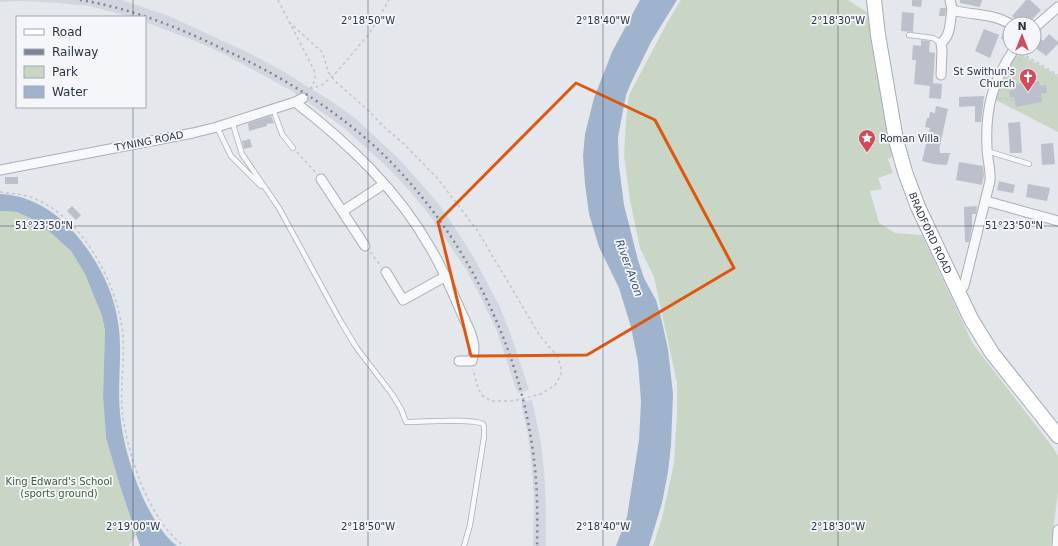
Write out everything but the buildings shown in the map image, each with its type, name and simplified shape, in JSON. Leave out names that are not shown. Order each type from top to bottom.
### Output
[{"type":"main road","name":"BRADFORD ROAD","points":[[874,0],[878,35],[896,140],[905,172],[918,207],[971,319],[992,353],[1058,436]]},
{"type":"street","points":[[951,5],[960,12],[1002,19]]},
{"type":"street","points":[[941,75],[941,44],[946,40],[948,34],[951,5]]},
{"type":"street","points":[[1042,21],[1058,7]]},
{"type":"street","points":[[958,292],[964,286],[986,200],[990,176],[986,127],[989,102],[998,79],[1016,56]]},
{"type":"street","name":"TYNING ROAD","points":[[0,170],[217,127],[299,100],[362,160],[412,217],[446,276],[463,318],[471,331],[474,354],[472,361]]},
{"type":"street","points":[[321,179],[365,246]]},
{"type":"street","points":[[343,211],[384,184]]},
{"type":"street","points":[[986,200],[1058,221]]},
{"type":"street","points":[[386,272],[403,300],[446,276]]},
{"type":"street","points":[[459,361],[472,361]]},
{"type":"street","points":[[1057,546],[1058,530]]},
{"type":"lane","points":[[909,35],[933,38],[941,44]]},
{"type":"lane","points":[[273,109],[282,134],[293,148]]},
{"type":"lane","points":[[232,121],[242,154],[279,208],[356,347],[392,394],[401,409],[406,422],[452,421],[483,424],[484,437],[470,525],[464,546]]},
{"type":"lane","points":[[217,127],[231,156],[267,191]]},
{"type":"lane","points":[[987,151],[1029,164]]},
{"type":"path","points":[[278,0],[314,70],[316,76],[310,89],[322,85],[332,76],[369,34],[389,0]]},
{"type":"path","points":[[289,22],[324,53],[328,72],[335,80],[403,143],[438,179],[473,225],[540,336],[557,356],[561,367],[561,375],[555,385],[541,394],[513,401],[491,401],[483,396],[478,389],[474,379],[472,361]]},
{"type":"path","points":[[1019,56],[1023,78]]},
{"type":"path","points":[[1028,56],[1058,75]]},
{"type":"path","points":[[1000,98],[1015,101]]},
{"type":"path","points":[[293,148],[321,179]]},
{"type":"path","points":[[0,192],[28,197],[64,217],[82,236],[100,263],[116,300],[122,328],[124,355],[122,408],[127,438],[132,456],[146,495],[160,520],[172,535],[184,546]]},
{"type":"path","points":[[365,246],[386,272]]},
{"type":"highlighted area","points":[[576,83],[655,120],[734,268],[587,355],[471,356],[438,222]]},
{"type":"shaded area","points":[[0,0],[121,0],[140,6],[169,16],[249,53],[281,70],[334,103],[356,119],[400,160],[438,203],[457,231],[474,258],[500,307],[529,390],[519,393],[516,389],[497,331],[481,298],[467,271],[431,217],[409,190],[386,166],[343,127],[292,91],[222,53],[193,40],[146,22],[146,16],[126,16],[90,6],[59,3],[23,1],[0,2]]},
{"type":"shaded area","points":[[532,400],[541,443],[544,471],[546,546],[533,546],[534,501],[532,469],[528,435],[521,402]]},
{"type":"green space","points":[[681,0],[848,0],[868,13],[892,156],[888,159],[893,173],[878,178],[882,189],[870,191],[879,223],[895,233],[922,235],[973,344],[1052,446],[1058,456],[1058,493],[1051,546],[653,546],[662,518],[674,463],[677,383],[654,277],[640,248],[630,200],[624,156],[629,95],[667,23]]},
{"type":"green space","points":[[1012,56],[1024,56],[1058,76],[1058,132],[994,99],[995,90]]},
{"type":"green space","name":"King Edward's School (sports ground)","points":[[0,211],[17,212],[32,219],[51,233],[71,251],[85,274],[102,316],[105,332],[103,396],[106,438],[136,535],[129,546],[0,546]]},
{"type":"water","name":"River Avon","points":[[640,0],[677,0],[651,42],[631,83],[626,95],[618,137],[619,166],[624,205],[644,278],[656,300],[660,313],[668,349],[673,394],[671,445],[662,503],[649,546],[616,546],[627,517],[639,440],[641,402],[638,362],[631,327],[619,288],[599,247],[589,214],[583,156],[585,134],[594,98],[612,52]]},
{"type":"water","points":[[0,194],[30,200],[48,209],[71,229],[95,260],[112,296],[118,322],[120,345],[120,413],[122,429],[131,466],[146,503],[155,520],[165,535],[177,546],[140,546],[106,438],[103,396],[105,331],[102,316],[85,274],[71,251],[51,233],[32,219],[17,212],[0,211]]},
{"type":"railway","points":[[80,0],[118,8],[143,16]]},
{"type":"railway","points":[[146,17],[173,27],[246,60],[302,92],[338,116],[371,143],[400,172],[427,204],[452,239],[474,275],[493,313],[509,353],[521,393],[530,433],[536,489],[537,546]]},
{"type":"place","name":"St Swithun's Church","points":[[1028,92]]},
{"type":"place","name":"Roman Villa","points":[[867,153]]}]
